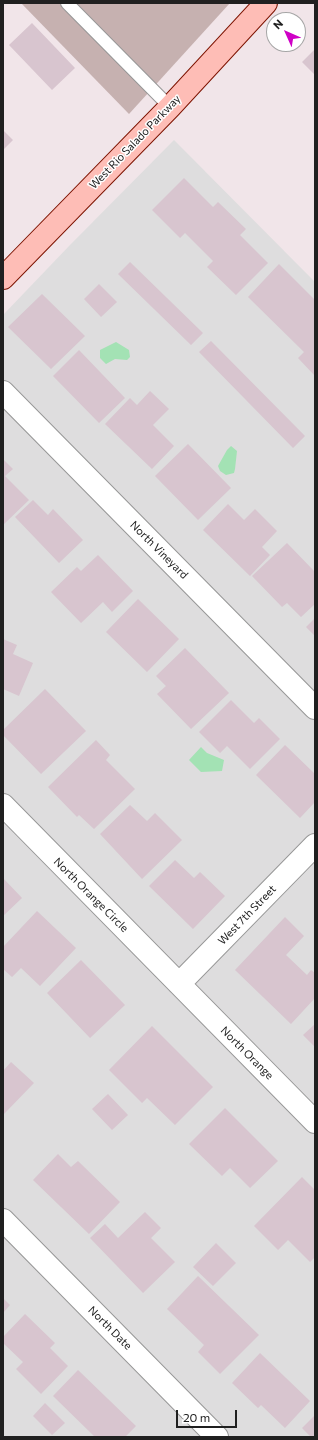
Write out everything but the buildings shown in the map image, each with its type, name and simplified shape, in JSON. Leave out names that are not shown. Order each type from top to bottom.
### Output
[{"type":"main road","name":"West Rio Salado Parkway","points":[[3,278],[170,107],[266,3]]},
{"type":"street","name":"North Vineyard","points":[[3,392],[315,708]]},
{"type":"street","name":"North Orange Circle","points":[[3,805],[179,984]]},
{"type":"street","name":"West 7th Street","points":[[179,984],[315,845]]},
{"type":"street","name":"North Orange","points":[[179,984],[315,1122]]},
{"type":"street","name":"North Date","points":[[3,1220],[217,1437]]},
{"type":"lane","points":[[67,3],[170,107]]},
{"type":"shaded area","points":[[21,3],[230,3],[129,114]]},
{"type":"shaded area","points":[[174,140],[315,282],[315,1437],[3,1437],[3,315]]},
{"type":"shaded area","points":[[116,342],[129,350],[130,357],[127,360],[115,359],[106,364],[100,358],[100,350]]},
{"type":"shaded area","points":[[231,446],[237,451],[235,469],[234,473],[226,475],[220,471],[218,466]]},
{"type":"shaded area","points":[[201,747],[207,753],[224,760],[222,771],[201,772],[189,760]]}]
